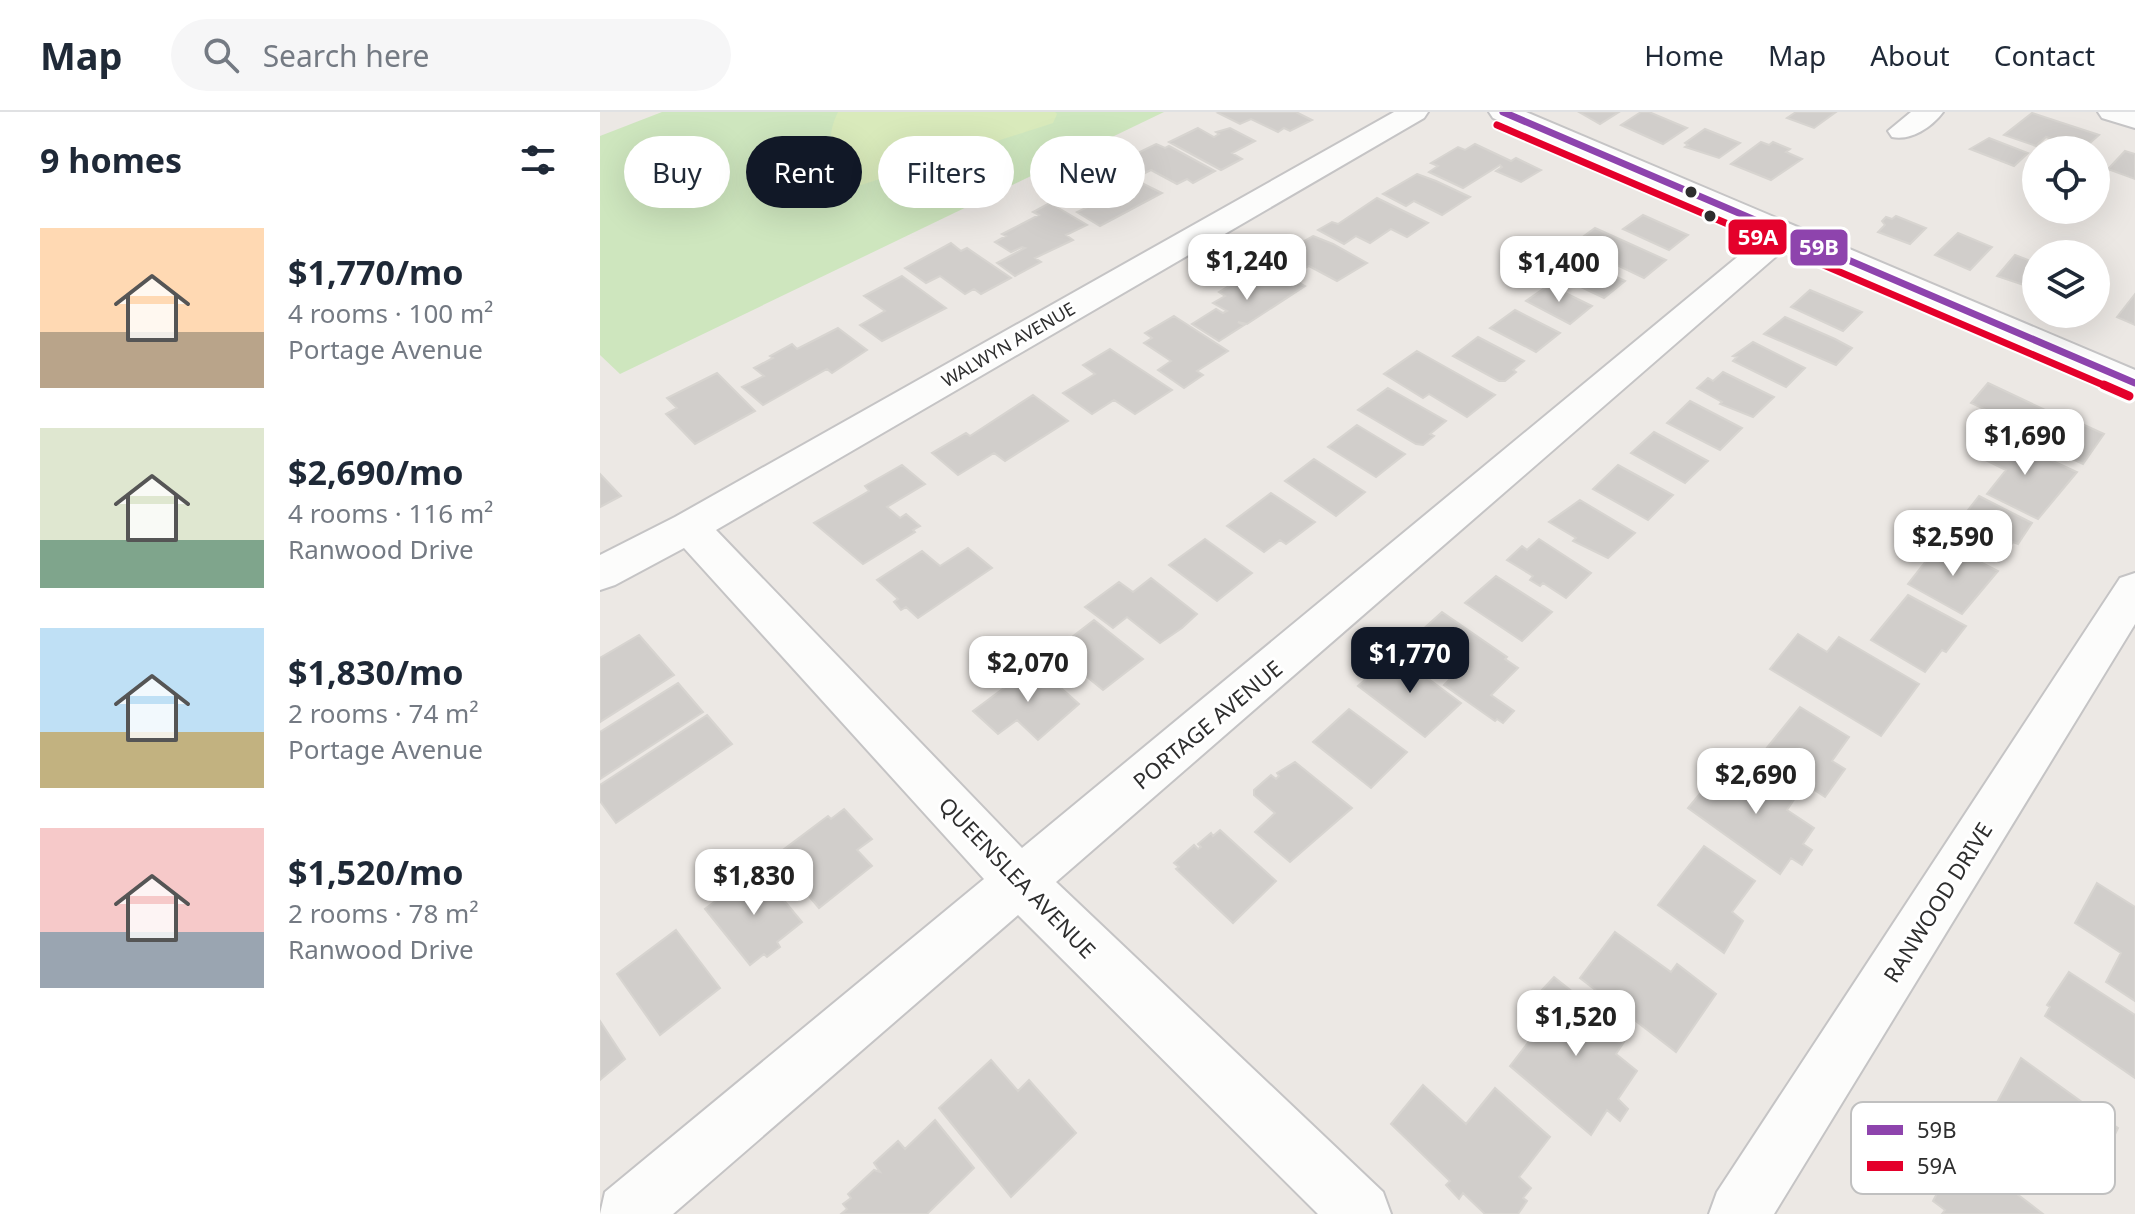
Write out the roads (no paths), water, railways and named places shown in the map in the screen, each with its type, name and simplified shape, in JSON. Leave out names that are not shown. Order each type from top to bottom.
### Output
[{"type":"street","name":"WALWYN AVENUE","points":[[600,574],[689,527],[1414,112]]},
{"type":"street","points":[[1503,112],[2135,383]]},
{"type":"street","points":[[1902,131],[1929,112]]},
{"type":"street","points":[[2112,112],[2135,120]]},
{"type":"street","name":"PORTAGE AVENUE","points":[[627,1214],[1785,233]]},
{"type":"street","name":"QUEENSLEA AVENUE","points":[[689,527],[1021,883],[1361,1214]]},
{"type":"street","name":"RANWOOD DRIVE","points":[[1739,1214],[2135,589]]}]
